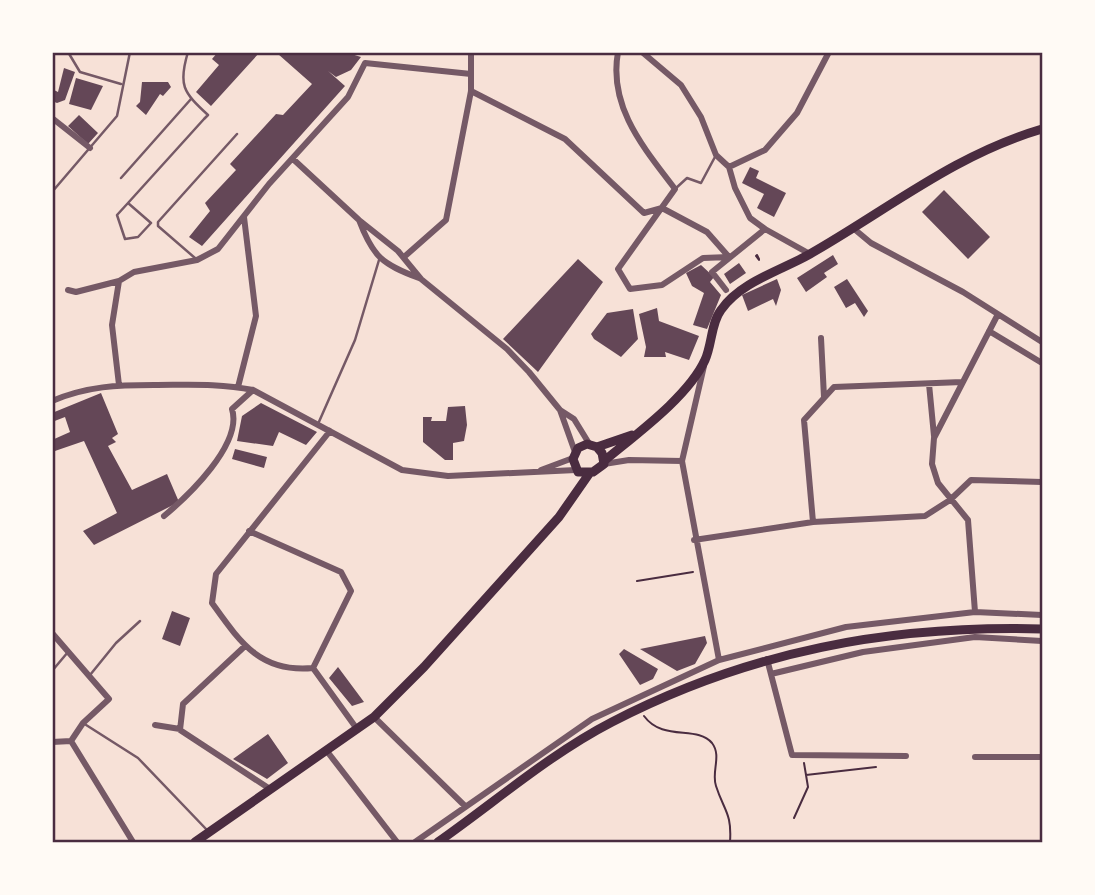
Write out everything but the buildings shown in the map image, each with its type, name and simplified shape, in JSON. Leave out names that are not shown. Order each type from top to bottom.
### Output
[{"type":"main road","points":[[195,842],[374,717],[424,667],[571,500],[589,474],[684,388],[705,361],[720,310],[749,286],[810,254],[944,169],[1009,138],[1042,129]]},
{"type":"main road","points":[[571,500],[577,471],[574,455],[593,446],[637,433]]},
{"type":"main road","points":[[593,446],[604,463]]},
{"type":"main road","points":[[577,471],[589,474]]},
{"type":"main road","points":[[438,842],[552,760],[611,722],[721,673],[766,659],[850,640],[974,627],[1042,629]]},
{"type":"street","points":[[404,257],[446,220],[471,91],[471,52]]},
{"type":"street","points":[[618,52],[614,72],[629,128],[675,188],[618,269],[630,289],[662,285],[703,258],[729,257]]},
{"type":"street","points":[[642,52],[681,85],[701,117],[716,155],[729,167],[735,188],[750,218],[810,254]]},
{"type":"street","points":[[729,167],[765,150],[773,141],[797,113],[829,52]]},
{"type":"street","points":[[68,290],[76,292],[119,281],[134,272],[197,260],[218,249],[348,97],[365,63],[471,74]]},
{"type":"street","points":[[471,91],[565,139],[643,213],[662,208],[707,232],[729,257]]},
{"type":"street","points":[[52,118],[90,148]]},
{"type":"street","points":[[293,159],[404,257],[421,279],[507,349],[560,410],[574,419],[593,446]]},
{"type":"street","points":[[238,387],[256,316],[244,216]]},
{"type":"street","points":[[359,220],[369,246],[379,260],[421,279]]},
{"type":"street","points":[[852,227],[871,243],[963,292],[1042,342]]},
{"type":"street","points":[[726,290],[712,272],[765,229]]},
{"type":"street","points":[[119,281],[112,325],[119,385]]},
{"type":"street","points":[[934,438],[997,316]]},
{"type":"street","points":[[989,331],[1042,363]]},
{"type":"street","points":[[821,338],[824,397]]},
{"type":"street","points":[[705,361],[682,461],[694,540],[719,660]]},
{"type":"street","points":[[813,522],[804,420],[834,387],[962,382]]},
{"type":"street","points":[[52,401],[103,385],[201,383],[238,387],[253,390],[402,470],[448,476],[541,470],[577,471]]},
{"type":"street","points":[[929,384],[934,438],[933,472],[950,500],[968,520],[975,612]]},
{"type":"street","points":[[60,388],[65,396]]},
{"type":"street","points":[[164,516],[191,494],[223,450],[235,417],[232,409],[253,390]]},
{"type":"street","points":[[541,470],[574,455],[560,410]]},
{"type":"street","points":[[313,668],[288,671],[244,647],[212,603],[216,574],[330,431]]},
{"type":"street","points":[[604,463],[629,460],[682,461]]},
{"type":"street","points":[[694,540],[813,522],[925,516],[950,500],[971,480],[1042,482]]},
{"type":"street","points":[[249,531],[341,572],[351,591],[313,668]]},
{"type":"street","points":[[415,842],[592,719],[719,660],[846,627],[975,612],[1042,615]]},
{"type":"street","points":[[52,633],[108,699],[83,723],[71,741]]},
{"type":"street","points":[[771,674],[863,652],[975,637],[1042,641]]},
{"type":"street","points":[[180,729],[183,704],[244,647]]},
{"type":"street","points":[[766,659],[792,755],[906,756]]},
{"type":"street","points":[[313,668],[357,729]]},
{"type":"street","points":[[374,717],[465,806]]},
{"type":"street","points":[[155,724],[180,729],[270,789]]},
{"type":"street","points":[[52,742],[71,741]]},
{"type":"street","points":[[71,741],[134,842]]},
{"type":"street","points":[[326,750],[397,842]]},
{"type":"street","points":[[975,757],[1042,757]]},
{"type":"lane","points":[[68,52],[80,72],[121,84]]},
{"type":"lane","points":[[52,192],[117,116],[121,84],[130,52]]},
{"type":"lane","points":[[128,203],[151,223],[138,237],[125,239],[117,215],[208,115],[191,99],[181,75],[188,52]]},
{"type":"lane","points":[[121,178],[191,99]]},
{"type":"lane","points":[[197,260],[158,226],[158,222],[237,134]]},
{"type":"lane","points":[[675,188],[687,178],[701,183],[716,155]]},
{"type":"lane","points":[[317,425],[324,417],[355,340],[379,260]]},
{"type":"lane","points":[[89,677],[116,643],[140,621]]},
{"type":"lane","points":[[52,671],[68,652]]},
{"type":"lane","points":[[83,723],[138,758],[210,833]]},
{"type":"path","points":[[637,581],[693,572]]},
{"type":"path","points":[[639,710],[649,723],[664,732],[700,736],[712,743],[717,755],[715,783],[732,820],[730,842]]},
{"type":"path","points":[[794,818],[808,787],[802,755]]},
{"type":"path","points":[[806,775],[876,767]]}]
